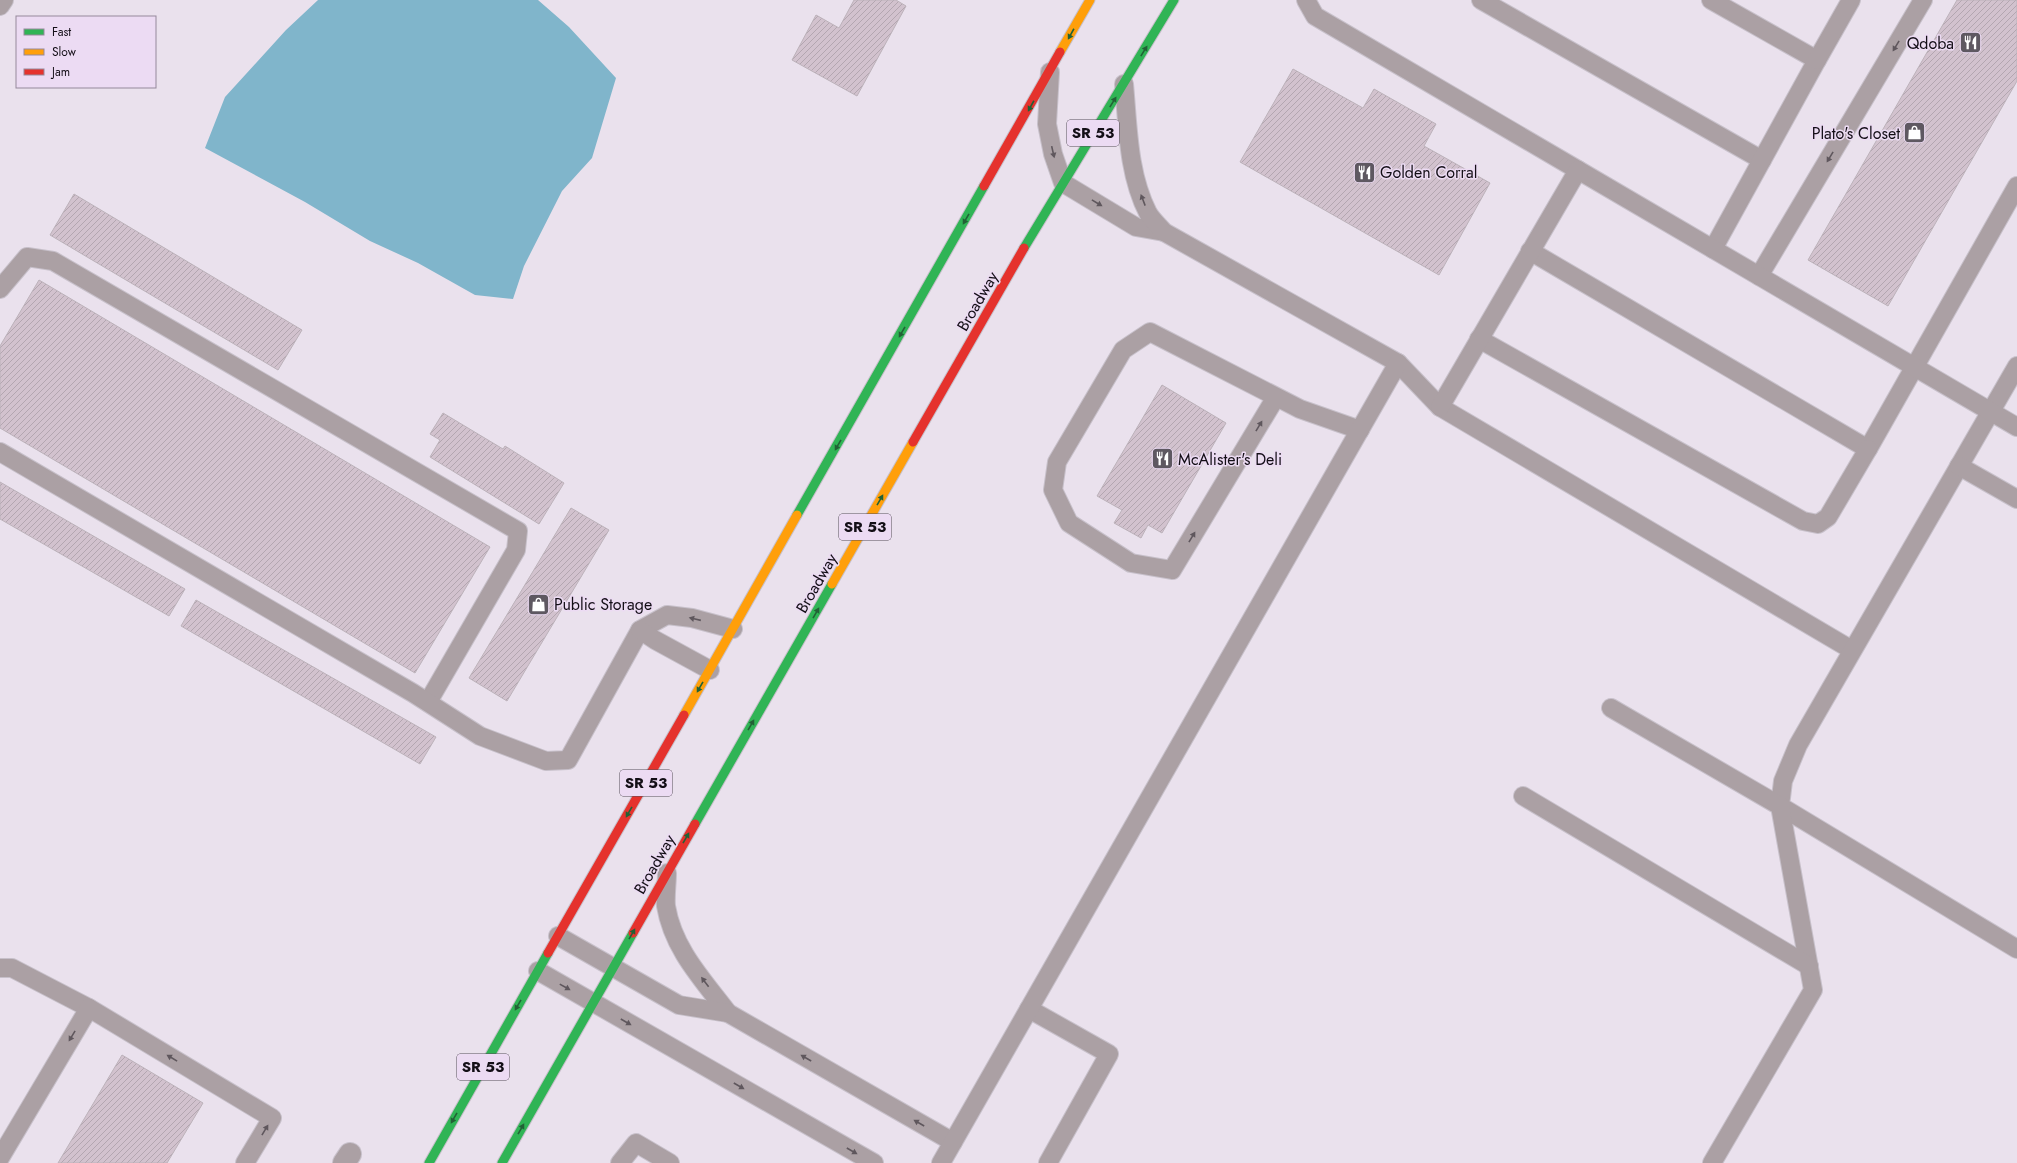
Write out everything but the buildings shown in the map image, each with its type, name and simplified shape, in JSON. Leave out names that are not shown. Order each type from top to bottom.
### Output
[{"type":"main road","name":"SR 53","points":[[429,1163],[1090,0]]},
{"type":"main road","name":"Broadway","points":[[502,1163],[667,872],[1063,183],[1174,0]]},
{"type":"lane","points":[[0,6],[4,0]]},
{"type":"lane","points":[[1306,0],[1315,16],[2017,428]]},
{"type":"lane","points":[[1481,0],[1762,160]]},
{"type":"lane","points":[[1711,0],[1817,60]]},
{"type":"lane","points":[[1713,249],[1817,60],[1852,0]]},
{"type":"lane","points":[[1759,276],[1923,0]]},
{"type":"lane","points":[[1050,72],[1048,124],[1053,154],[1063,183],[1136,227],[1164,232],[1398,363],[1440,407],[1852,650]]},
{"type":"lane","points":[[1124,84],[1129,140],[1137,182],[1149,214],[1164,232]]},
{"type":"lane","points":[[1440,407],[1578,170]]},
{"type":"lane","points":[[1479,339],[1803,521],[1818,524],[1828,517],[1916,368],[2017,186]]},
{"type":"lane","points":[[1530,251],[1868,449]]},
{"type":"lane","points":[[0,289],[27,257],[53,261],[518,531],[516,550],[428,702]]},
{"type":"lane","points":[[1276,397],[1172,570],[1131,563],[1069,523],[1053,490],[1057,462],[1123,350],[1150,332],[1300,409],[1360,430]]},
{"type":"lane","points":[[941,1163],[1398,363]]},
{"type":"lane","points":[[1712,1163],[1813,990],[1780,806],[1783,781],[1798,745],[2017,366]]},
{"type":"lane","points":[[0,452],[428,702],[480,736],[546,760],[568,760],[640,630],[667,615],[692,618],[733,629]]},
{"type":"lane","points":[[1959,466],[2017,499]]},
{"type":"lane","points":[[640,630],[655,640],[710,670]]},
{"type":"lane","points":[[1611,708],[1780,806],[2017,949]]},
{"type":"lane","points":[[1523,796],[1809,966]]},
{"type":"lane","points":[[667,872],[666,905],[678,944],[686,960],[728,1013]]},
{"type":"lane","points":[[558,936],[679,1005],[728,1013],[953,1142]]},
{"type":"lane","points":[[0,968],[12,968],[88,1008],[272,1118],[245,1163]]},
{"type":"lane","points":[[538,971],[874,1163]]},
{"type":"lane","points":[[0,1158],[88,1008]]},
{"type":"lane","points":[[1029,1009],[1109,1054],[1048,1163]]},
{"type":"lane","points":[[620,1163],[636,1143],[670,1163]]},
{"type":"water","points":[[318,0],[538,0],[569,27],[616,78],[592,158],[562,191],[524,266],[513,299],[475,295],[418,263],[370,241],[305,202],[205,148],[225,97],[286,30]]},
{"type":"traffic: fast","points":[[1024,248],[1174,0]]},
{"type":"traffic: fast","points":[[797,515],[984,186]]},
{"type":"traffic: fast","points":[[695,824],[832,584]]},
{"type":"traffic: fast","points":[[502,1163],[633,933]]},
{"type":"traffic: fast","points":[[429,1163],[548,953]]},
{"type":"traffic: slow","points":[[1060,52],[1090,0]]},
{"type":"traffic: slow","points":[[832,584],[913,442]]},
{"type":"traffic: slow","points":[[684,715],[797,515]]},
{"type":"traffic: jam","points":[[984,186],[1060,52]]},
{"type":"traffic: jam","points":[[913,442],[1024,248]]},
{"type":"traffic: jam","points":[[548,953],[684,715]]},
{"type":"traffic: jam","points":[[633,933],[695,824]]},
{"type":"place","name":"Qdoba","points":[[1970,43]]},
{"type":"place","name":"Plato's Closet","points":[[1915,133]]},
{"type":"place","name":"Golden Corral","points":[[1365,172]]},
{"type":"place","name":"McAlister's Deli","points":[[1162,459]]},
{"type":"place","name":"Public Storage","points":[[539,604]]}]
